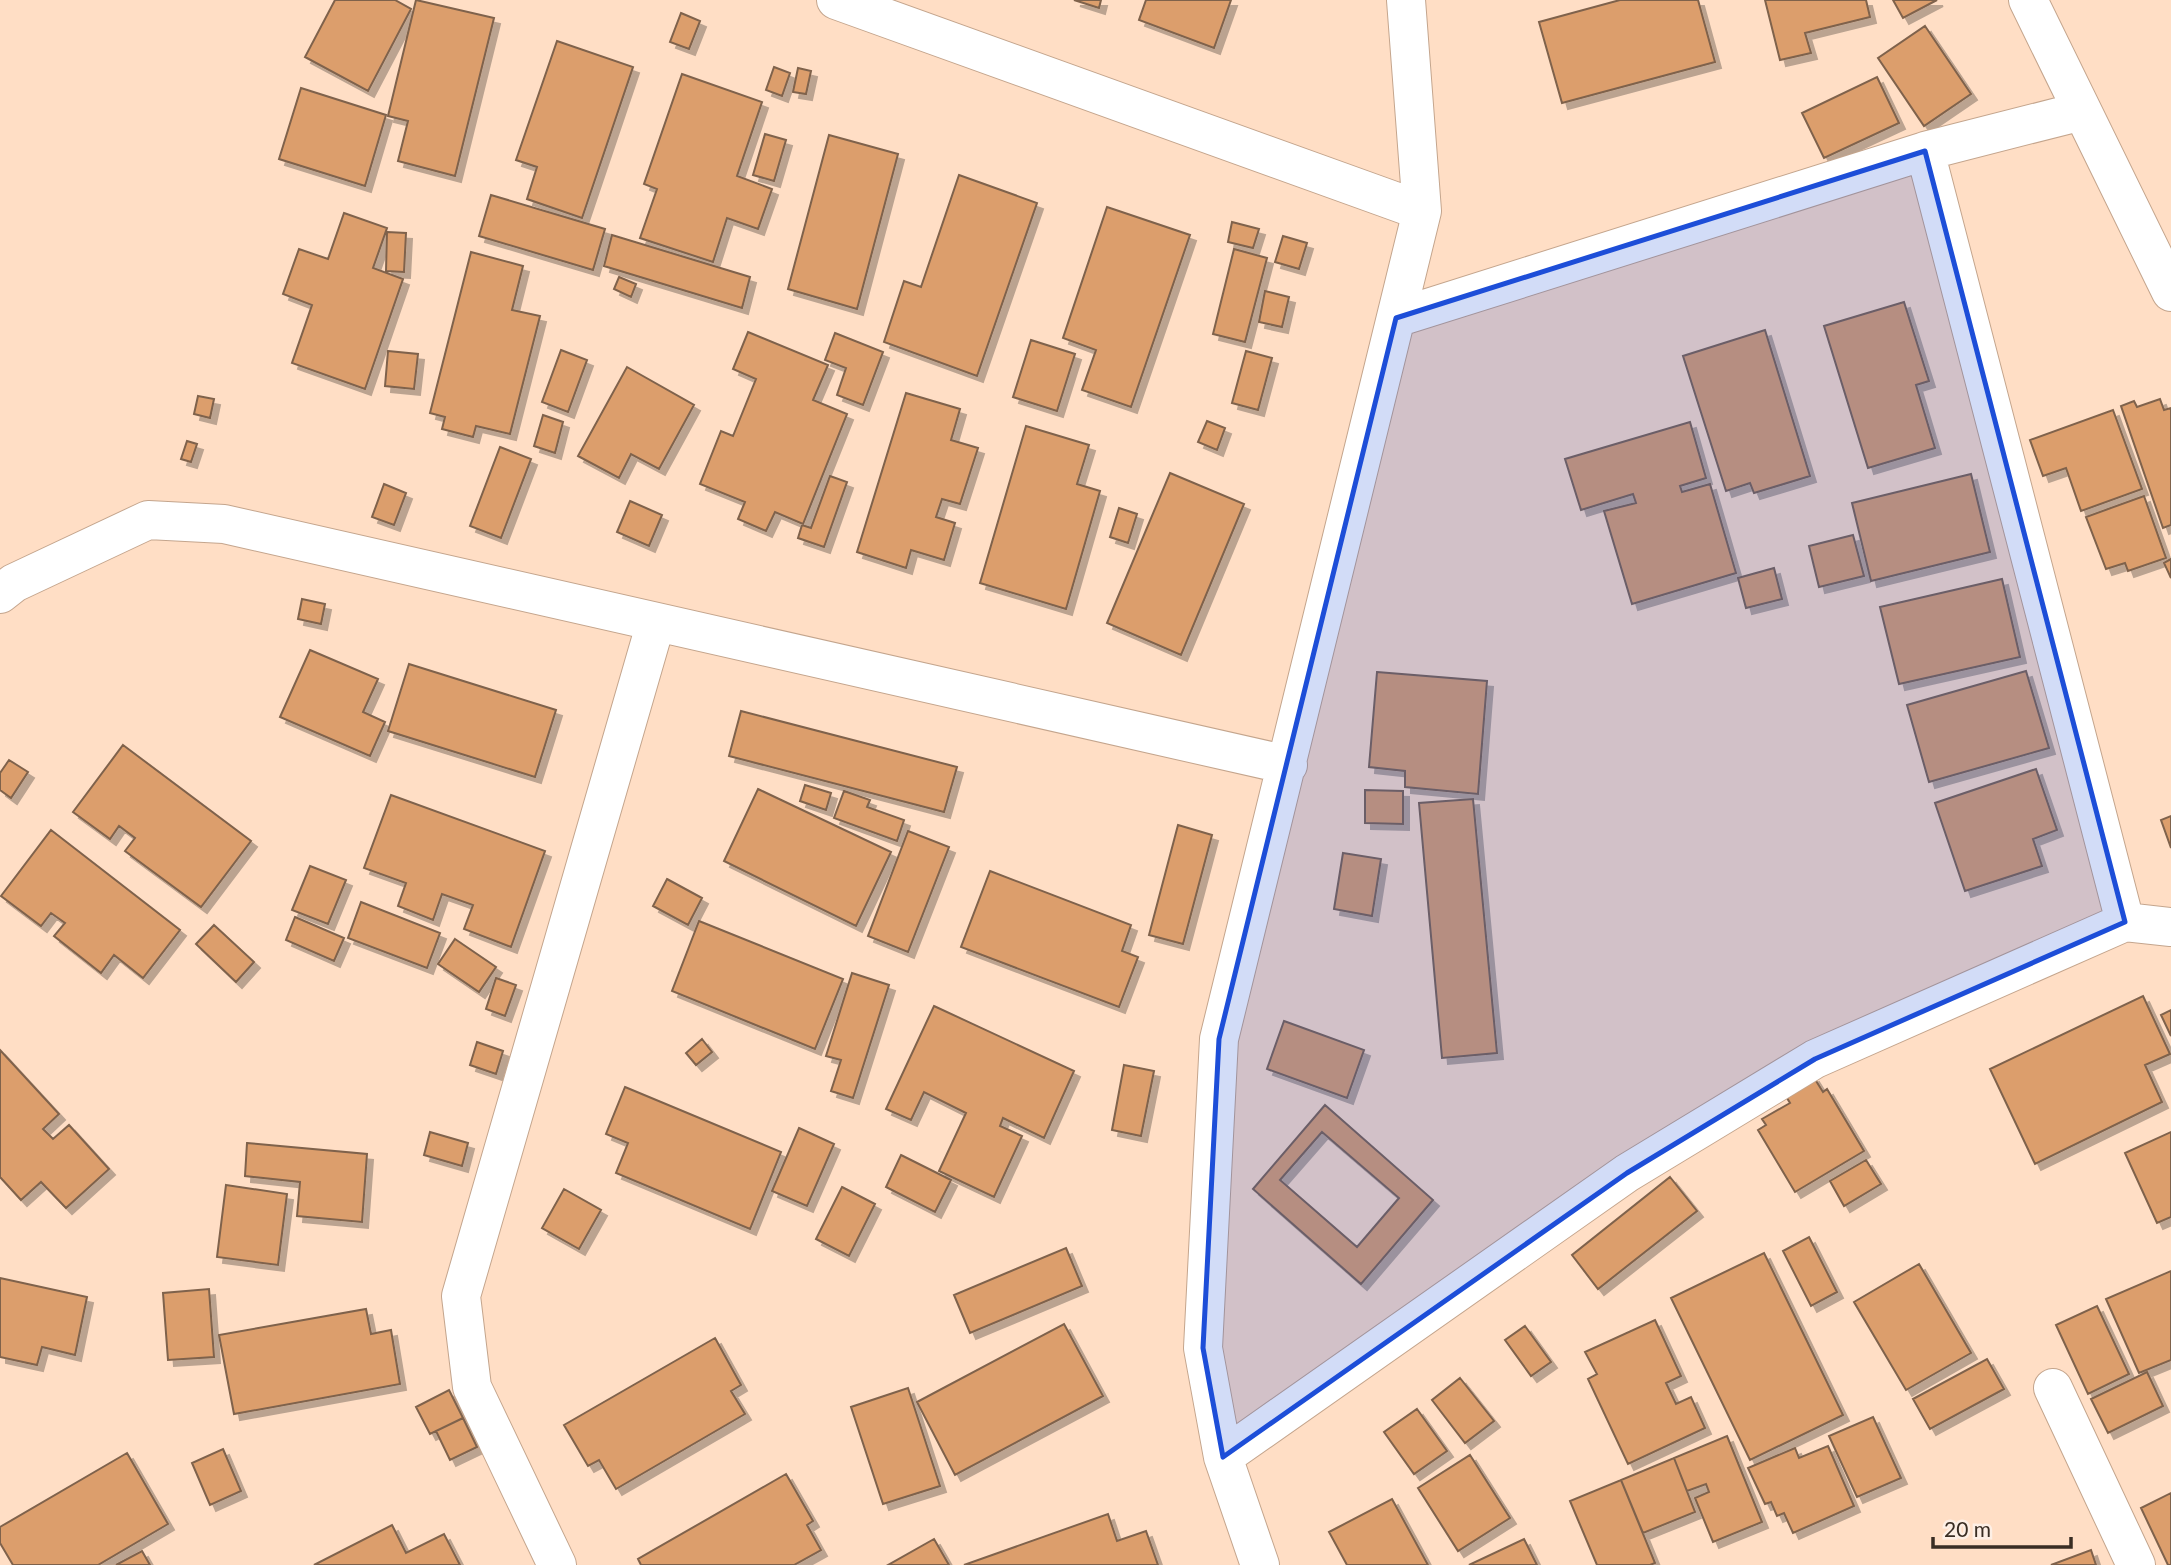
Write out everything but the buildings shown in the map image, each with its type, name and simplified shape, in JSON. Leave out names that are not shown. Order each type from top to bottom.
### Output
[{"type":"street","points":[[836,0],[1422,211]]},
{"type":"street","points":[[1260,1565],[1223,1457],[1203,1348],[1219,1039],[1422,211],[1406,0]]},
{"type":"street","points":[[2028,0],[2171,292]]},
{"type":"street","points":[[1396,318],[1925,151],[2082,111]]},
{"type":"street","points":[[1925,151],[2125,922]]},
{"type":"street","points":[[0,594],[14,583],[148,520],[224,524],[1288,765]]},
{"type":"street","points":[[557,1565],[472,1387],[461,1296],[656,622]]},
{"type":"street","points":[[1223,1457],[1627,1173],[1803,1066],[2125,922],[2171,927]]},
{"type":"street","points":[[2053,1388],[2136,1565]]},
{"type":"highlighted area","points":[[1925,151],[2125,922],[1815,1059],[1627,1173],[1223,1457],[1203,1348],[1219,1039],[1396,318]]}]
